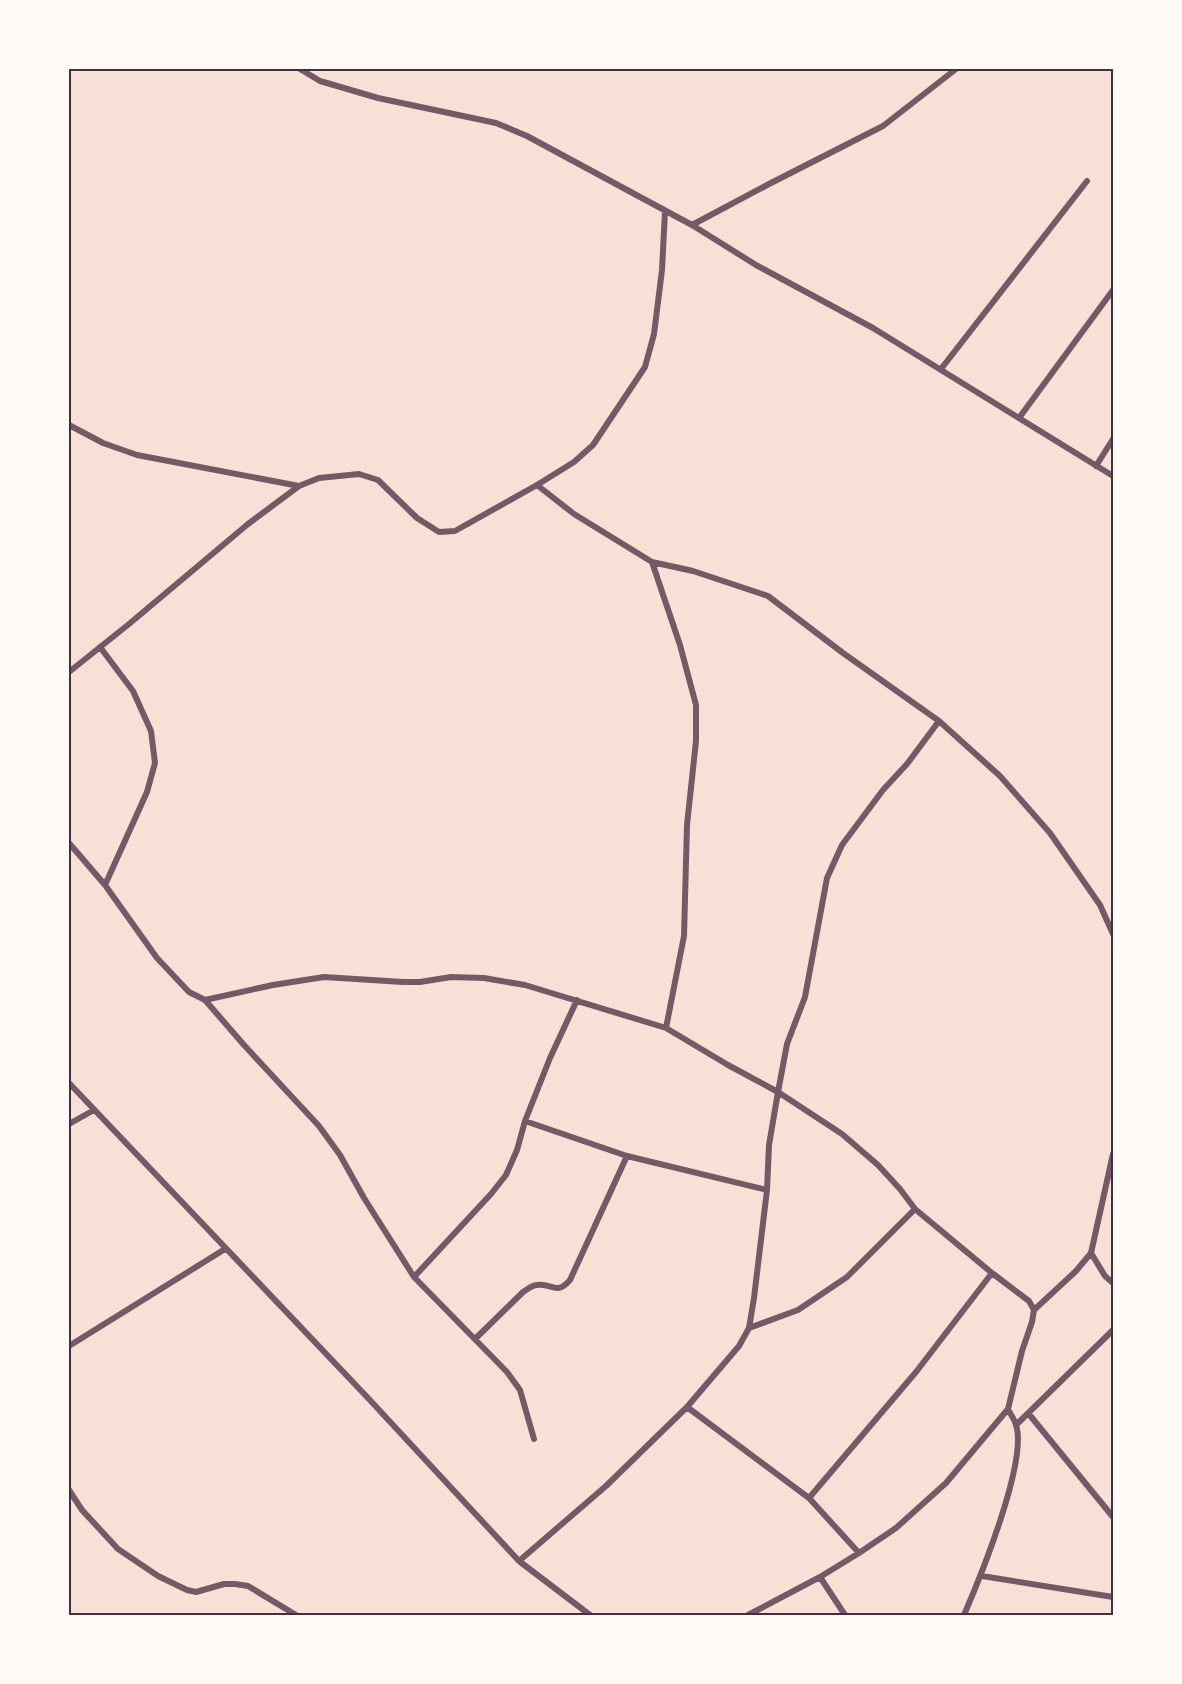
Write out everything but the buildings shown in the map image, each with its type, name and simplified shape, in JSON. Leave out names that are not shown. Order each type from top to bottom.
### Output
[{"type":"street","points":[[300,69],[320,81],[378,98],[496,123],[527,136],[692,225],[756,265],[873,328],[1113,476]]},
{"type":"street","points":[[692,225],[883,126],[956,69]]},
{"type":"street","points":[[941,369],[1087,181]]},
{"type":"street","points":[[69,672],[299,486],[319,478],[359,474],[378,480],[417,518],[439,532],[455,531],[574,462],[593,445],[645,367],[654,334],[662,270],[665,211]]},
{"type":"street","points":[[1019,418],[1113,290]]},
{"type":"street","points":[[69,425],[103,443],[136,455],[299,486]]},
{"type":"street","points":[[1096,466],[1113,439]]},
{"type":"street","points":[[537,485],[574,514],[652,562],[693,571],[768,596],[843,653],[939,720],[1000,776],[1050,833],[1100,905],[1113,934]]},
{"type":"street","points":[[652,562],[680,645],[696,705],[696,741],[687,825],[684,936],[666,1028]]},
{"type":"street","points":[[100,647],[133,691],[151,731],[154,763],[147,792],[105,885]]},
{"type":"street","points":[[519,1561],[606,1486],[687,1407],[739,1346],[748,1328],[754,1298],[767,1190],[769,1145],[778,1092],[787,1044],[805,997],[827,878],[842,845],[939,720]]},
{"type":"street","points":[[69,843],[105,885],[158,958],[189,992],[205,1000],[319,1126],[340,1155],[414,1277],[476,1338],[520,1390],[534,1439]]},
{"type":"street","points":[[205,1000],[273,985],[324,978],[420,982],[451,977],[484,978],[525,985],[666,1028],[778,1092],[842,1134],[878,1165],[915,1209],[1029,1301],[1034,1310]]},
{"type":"street","points":[[414,1277],[506,1175],[550,1058],[577,1000]]},
{"type":"street","points":[[69,1083],[519,1561],[590,1615]]},
{"type":"street","points":[[69,1124],[94,1110]]},
{"type":"street","points":[[525,1121],[627,1156],[767,1190]]},
{"type":"street","points":[[748,1615],[820,1577],[896,1528],[946,1483],[1008,1409],[1034,1310],[1076,1271],[1091,1253],[1113,1154]]},
{"type":"street","points":[[476,1338],[532,1286],[539,1284],[556,1289],[564,1287],[570,1280],[627,1156]]},
{"type":"street","points":[[748,1328],[798,1310],[847,1277],[915,1209]]},
{"type":"street","points":[[69,1347],[225,1249]]},
{"type":"street","points":[[1091,1253],[1105,1276],[1113,1283]]},
{"type":"street","points":[[809,1498],[916,1372],[992,1273]]},
{"type":"street","points":[[1105,1276],[1113,1276]]},
{"type":"street","points":[[1016,1425],[1113,1330]]},
{"type":"street","points":[[687,1407],[809,1498],[859,1553]]},
{"type":"street","points":[[964,1615],[981,1576],[1017,1459],[1016,1425],[1008,1409]]},
{"type":"street","points":[[1028,1413],[1113,1517]]},
{"type":"street","points":[[69,1490],[82,1510],[118,1549],[158,1576],[196,1592],[224,1584],[248,1586],[296,1615]]},
{"type":"street","points":[[981,1576],[1113,1597]]},
{"type":"street","points":[[820,1577],[845,1615]]}]
